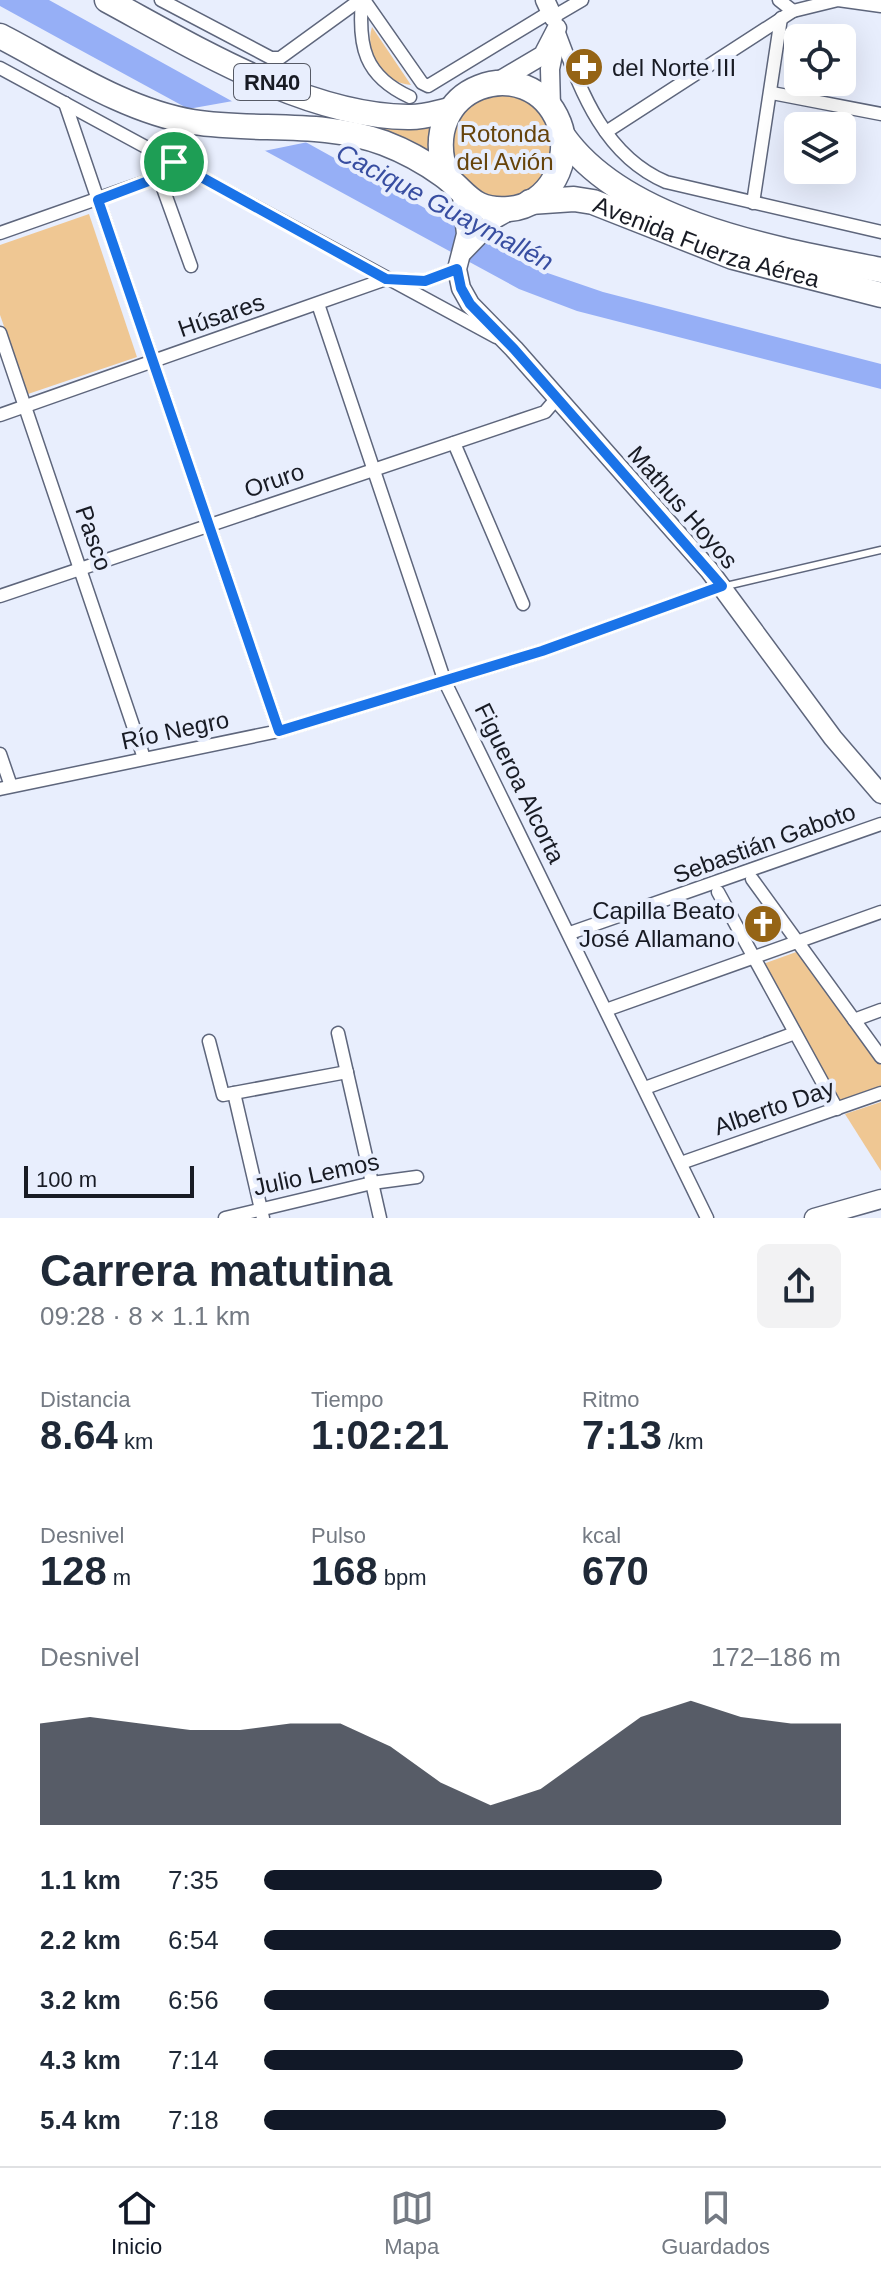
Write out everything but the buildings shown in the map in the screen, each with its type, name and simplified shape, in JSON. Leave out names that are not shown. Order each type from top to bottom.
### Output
[{"type":"highway","name":"RN40","points":[[107,0],[255,75],[330,104],[409,118],[450,110],[463,96],[494,84]]},
{"type":"highway","name":"RN40","points":[[0,36],[138,106],[194,122],[309,128],[384,143],[454,186],[477,204],[521,206]]},
{"type":"highway","points":[[494,84],[532,91],[551,108],[563,136],[562,162],[557,175],[541,195],[521,206]]},
{"type":"highway","points":[[450,110],[439,139],[439,155],[454,186]]},
{"type":"highway","name":"Avenida Fuerza Aérea","points":[[563,136],[586,165],[609,182],[669,212],[747,241],[881,270]]},
{"type":"highway","name":"Avenida Fuerza Aérea","points":[[521,206],[565,199],[593,202],[733,257],[881,295]]},
{"type":"main road","points":[[494,84],[543,55],[553,18]]},
{"type":"main road","points":[[551,108],[553,18]]},
{"type":"main road","points":[[454,186],[472,233]]},
{"type":"main road","points":[[460,260],[472,233],[521,206]]},
{"type":"main road","name":"Mathus Hoyos","points":[[460,260],[461,288],[470,304],[510,344],[722,586],[833,738],[881,794]]},
{"type":"main road","points":[[814,1218],[881,1199]]},
{"type":"street","points":[[161,0],[259,54],[280,58],[362,0]]},
{"type":"street","points":[[362,0],[422,83],[436,84],[582,0]]},
{"type":"street","points":[[362,0],[359,33],[366,59],[381,79],[410,97]]},
{"type":"street","points":[[753,203],[787,14],[779,0]]},
{"type":"street","points":[[606,132],[787,14],[838,0],[881,6]]},
{"type":"street","points":[[553,18],[581,94],[606,132],[651,176],[881,232]]},
{"type":"street","points":[[0,68],[510,344]]},
{"type":"street","points":[[772,93],[881,114]]},
{"type":"street","points":[[65,103],[279,731]]},
{"type":"street","points":[[0,233],[159,177],[174,162]]},
{"type":"street","points":[[159,177],[191,266]]},
{"type":"street","name":"Húsares","points":[[0,415],[386,279],[425,281],[460,260]]},
{"type":"street","name":"Figueroa Alcorta","points":[[318,304],[445,682],[707,1218]]},
{"type":"street","name":"Pasco","points":[[0,333],[144,758]]},
{"type":"street","name":"Oruro","points":[[0,596],[545,412],[557,398]]},
{"type":"street","points":[[454,443],[523,604]]},
{"type":"street","name":"Río Negro","points":[[5,788],[279,731],[445,682],[722,586]]},
{"type":"street","points":[[0,754],[5,788]]},
{"type":"street","name":"Sebastián Gaboto","points":[[570,933],[881,824]]},
{"type":"street","points":[[752,879],[881,1057]]},
{"type":"street","points":[[718,892],[837,1109]]},
{"type":"street","points":[[606,1010],[881,912]]},
{"type":"street","points":[[854,1020],[881,1010]]},
{"type":"street","points":[[338,1033],[380,1218]]},
{"type":"street","points":[[645,1088],[795,1033]]},
{"type":"street","points":[[209,1041],[223,1095],[347,1072]]},
{"type":"street","points":[[234,1093],[262,1213]]},
{"type":"street","name":"Alberto Day","points":[[681,1163],[881,1093]]},
{"type":"street","name":"Julio Lemos","points":[[225,1218],[262,1213],[372,1183],[417,1177]]},
{"type":"lane","points":[[722,586],[881,550]]},
{"type":"green space","points":[[372,27],[411,85],[392,79],[378,65],[371,47]]},
{"type":"green space","name":"Rotonda del Avión","points":[[507,93],[542,108],[559,155],[525,198],[491,199],[474,191],[464,181],[453,156],[452,142],[461,116],[471,105],[483,98]]},
{"type":"green space","points":[[439,118],[432,152],[375,126]]},
{"type":"green space","points":[[89,214],[137,357],[28,394],[0,315],[0,245]]},
{"type":"green space","points":[[799,951],[881,1065],[881,1092],[840,1106],[763,964]]},
{"type":"green space","points":[[881,1102],[881,1171],[845,1114]]},
{"type":"water","points":[[0,0],[49,0],[533,268],[603,292],[881,364],[881,389],[577,311],[519,289],[0,6]]},
{"type":"pier","points":[[233,101],[308,142],[264,151],[188,109]]},
{"type":"place","name":"del Norte III","points":[[584,67]]},
{"type":"place","name":"Capilla Beato José Allamano","points":[[763,924]]},
{"type":"route","points":[[174,162],[386,279],[425,281],[457,269],[461,288],[470,304],[514,349],[722,586],[542,651],[279,731],[98,200],[159,177],[174,162]]},
{"type":"water label","name":"Cacique Guaymallén","points":[[445,207]]}]
